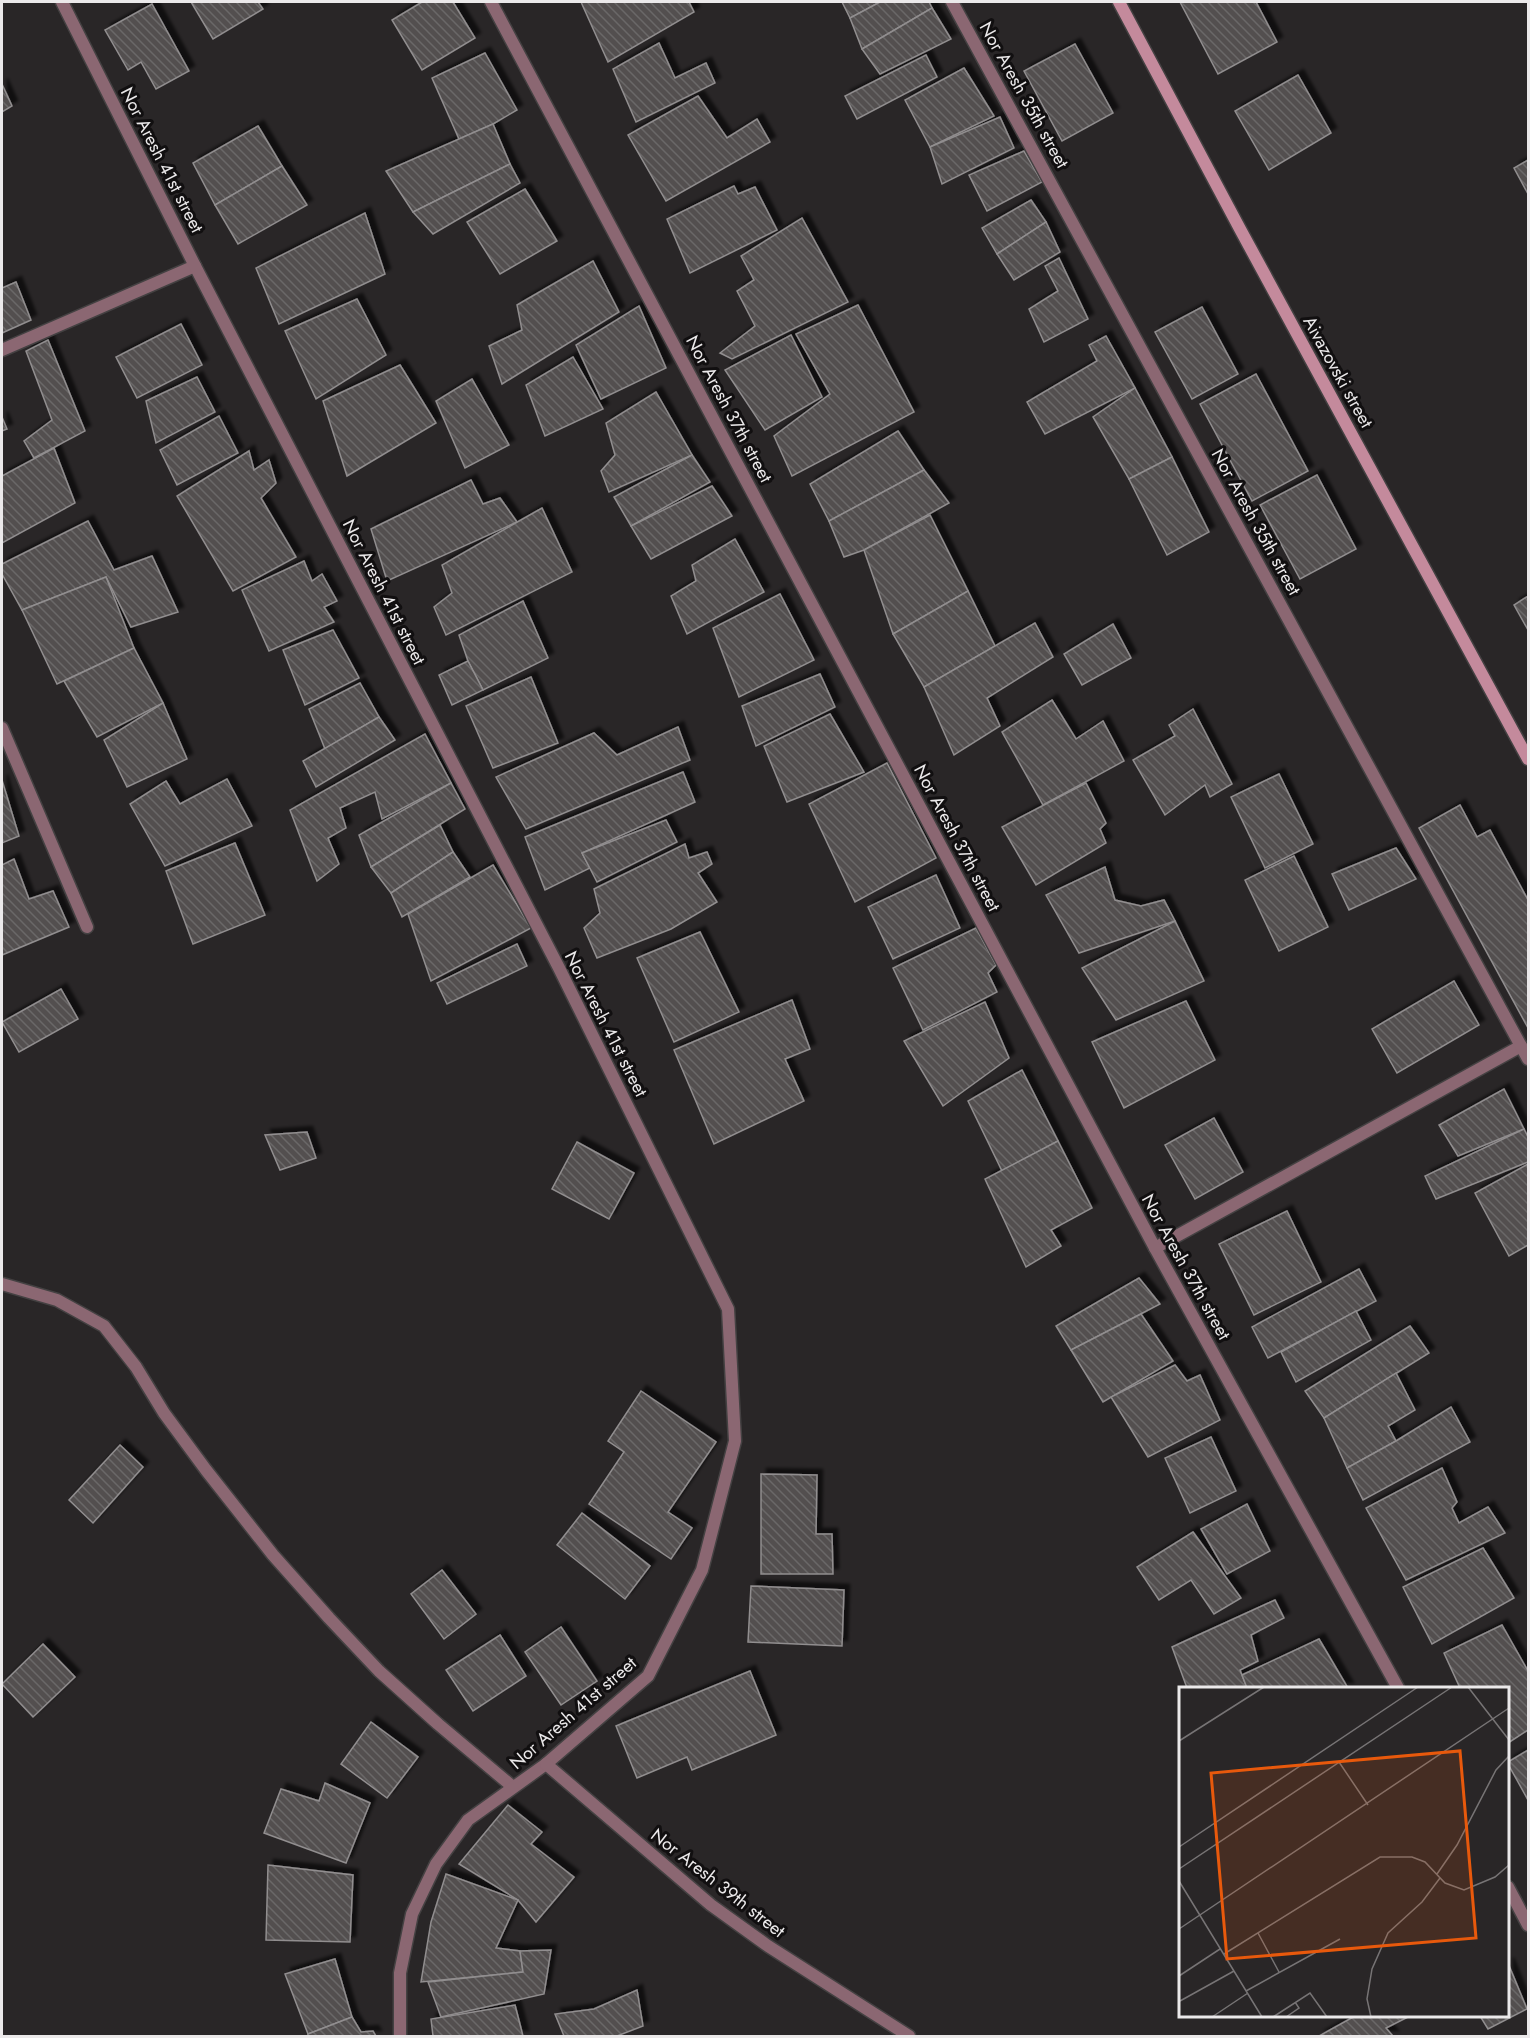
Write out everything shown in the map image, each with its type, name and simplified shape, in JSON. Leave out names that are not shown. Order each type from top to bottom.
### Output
[{"type":"main road","name":"Aivazovski street","points":[[1119,2],[1528,759]]},
{"type":"street","name":"Nor Aresh 41st street","points":[[62,2],[195,266],[559,968],[728,1309],[735,1441],[702,1570],[648,1676],[546,1764],[468,1820],[436,1864],[412,1914],[400,1973],[400,2037]]},
{"type":"street","name":"Nor Aresh 37th street","points":[[491,2],[1155,1248],[1397,1687]]},
{"type":"street","name":"Nor Aresh 35th street","points":[[952,2],[1528,1059]]},
{"type":"street","points":[[2,350],[195,266]]},
{"type":"street","points":[[2,728],[87,927]]},
{"type":"street","points":[[1155,1248],[1521,1046]]},
{"type":"street","points":[[2,1284],[57,1300],[104,1326],[136,1367],[164,1413],[206,1470],[273,1555],[388,1678],[438,1724],[513,1787]]},
{"type":"street","name":"Nor Aresh 39th street","points":[[546,1764],[711,1905],[768,1946],[909,2037]]},
{"type":"street","points":[[1509,1889],[1528,1925]]},
{"type":"building","points":[[191,2],[258,2],[263,9],[213,39]]},
{"type":"building","points":[[422,2],[453,2],[475,38],[422,70],[392,20]]},
{"type":"building","points":[[581,2],[689,2],[694,12],[608,62]]},
{"type":"building","points":[[842,2],[880,2],[850,18]]},
{"type":"building","points":[[880,2],[929,2],[932,8],[862,49],[850,18]]},
{"type":"building","points":[[1180,2],[1256,2],[1277,42],[1218,74]]},
{"type":"building","points":[[152,4],[189,71],[156,89],[141,62],[128,70],[105,30]]},
{"type":"building","points":[[932,8],[951,39],[880,74],[862,49]]},
{"type":"building","points":[[659,43],[675,78],[706,63],[715,83],[636,122],[613,69]]},
{"type":"building","points":[[1075,44],[1113,113],[1062,141],[1024,71]]},
{"type":"building","points":[[485,53],[517,110],[459,139],[432,78]]},
{"type":"building","points":[[926,55],[937,77],[857,119],[845,96]]},
{"type":"building","points":[[964,68],[994,116],[930,147],[905,100]]},
{"type":"building","points":[[1298,75],[1331,133],[1269,170],[1235,111]]},
{"type":"building","points":[[2,84],[12,106],[2,112]]},
{"type":"building","points":[[698,96],[727,138],[757,119],[770,142],[666,201],[628,135]]},
{"type":"building","points":[[1000,117],[1014,148],[942,184],[930,147]]},
{"type":"building","points":[[493,124],[510,164],[413,212],[386,171]]},
{"type":"building","points":[[258,126],[282,166],[215,205],[193,163]]},
{"type":"building","points":[[1024,151],[1042,182],[987,211],[969,175]]},
{"type":"building","points":[[1528,160],[1528,194],[1514,168]]},
{"type":"building","points":[[510,164],[520,183],[433,234],[413,212]]},
{"type":"building","points":[[282,166],[307,205],[238,244],[215,205]]},
{"type":"building","points":[[734,186],[738,194],[755,187],[777,230],[690,273],[667,219]]},
{"type":"building","points":[[525,189],[557,241],[500,274],[467,222]]},
{"type":"building","points":[[1031,200],[1046,222],[997,254],[982,228]]},
{"type":"building","points":[[365,213],[385,274],[279,324],[256,268]]},
{"type":"building","points":[[802,218],[848,302],[732,359],[720,353],[755,326],[737,291],[754,280],[741,256]]},
{"type":"building","points":[[1046,222],[1060,252],[1014,280],[997,254]]},
{"type":"building","points":[[1059,258],[1088,319],[1044,342],[1029,309],[1058,291],[1045,266]]},
{"type":"building","points":[[593,261],[619,312],[502,384],[489,346],[522,330],[517,305]]},
{"type":"building","points":[[16,282],[31,320],[2,333],[2,288]]},
{"type":"building","points":[[357,299],[386,355],[316,399],[285,331]]},
{"type":"building","points":[[858,305],[914,412],[792,476],[774,436],[830,394],[796,334]]},
{"type":"building","points":[[639,306],[666,368],[601,399],[576,345]]},
{"type":"building","points":[[1202,307],[1238,374],[1192,399],[1155,332]]},
{"type":"building","points":[[181,324],[202,365],[137,398],[116,357]]},
{"type":"building","points":[[791,335],[822,397],[765,430],[725,370]]},
{"type":"building","points":[[1106,336],[1135,388],[1045,434],[1027,402],[1097,361],[1089,345]]},
{"type":"building","points":[[48,340],[85,431],[34,458],[24,441],[52,420],[26,351]]},
{"type":"building","points":[[573,357],[603,409],[545,436],[526,385]]},
{"type":"building","points":[[400,365],[436,423],[347,476],[323,401]]},
{"type":"building","points":[[1256,374],[1308,471],[1252,501],[1200,404]]},
{"type":"building","points":[[197,377],[215,412],[156,443],[146,401]]},
{"type":"building","points":[[472,379],[509,445],[465,468],[436,401]]},
{"type":"building","points":[[1135,388],[1172,457],[1129,479],[1093,417]]},
{"type":"building","points":[[656,392],[692,455],[609,492],[601,471],[615,455],[606,423]]},
{"type":"building","points":[[219,416],[238,453],[177,485],[160,450]]},
{"type":"building","points":[[2,417],[7,429],[2,431]]},
{"type":"building","points":[[898,431],[924,470],[829,521],[810,484]]},
{"type":"building","points":[[54,448],[75,503],[2,543],[2,476]]},
{"type":"building","points":[[249,451],[254,470],[269,460],[276,483],[261,498],[296,557],[233,591],[177,496]]},
{"type":"building","points":[[692,455],[710,482],[631,526],[614,497]]},
{"type":"building","points":[[1172,457],[1209,532],[1167,555],[1129,479]]},
{"type":"building","points":[[924,470],[949,503],[864,550],[844,557],[829,521]]},
{"type":"building","points":[[1317,475],[1356,549],[1300,579],[1260,505]]},
{"type":"building","points":[[471,480],[483,504],[500,498],[517,522],[387,581],[371,529]]},
{"type":"building","points":[[712,486],[732,516],[651,559],[631,526]]},
{"type":"building","points":[[542,508],[572,572],[446,635],[434,607],[452,593],[442,565]]},
{"type":"building","points":[[930,515],[968,591],[893,634],[864,550]]},
{"type":"building","points":[[88,521],[114,570],[152,556],[178,612],[131,627],[106,577],[22,610],[2,574],[2,564]]},
{"type":"building","points":[[735,539],[764,592],[687,634],[671,596],[696,581],[692,565]]},
{"type":"building","points":[[304,561],[312,581],[322,574],[337,601],[324,607],[334,622],[269,651],[242,590]]},
{"type":"building","points":[[106,577],[134,648],[57,684],[22,610]]},
{"type":"building","points":[[968,591],[995,646],[924,687],[893,634]]},
{"type":"building","points":[[780,594],[814,660],[739,697],[713,628]]},
{"type":"building","points":[[1528,596],[1528,630],[1514,605]]},
{"type":"building","points":[[523,601],[548,658],[483,690],[468,661],[459,635]]},
{"type":"building","points":[[1035,623],[1053,657],[987,698],[1000,726],[954,755],[924,687]]},
{"type":"building","points":[[1113,624],[1131,658],[1082,685],[1064,654]]},
{"type":"building","points":[[333,630],[359,678],[305,705],[283,650]]},
{"type":"building","points":[[134,648],[163,703],[97,737],[64,681]]},
{"type":"building","points":[[468,661],[483,690],[452,705],[439,675]]},
{"type":"building","points":[[820,674],[835,707],[756,746],[742,706]]},
{"type":"building","points":[[531,677],[558,743],[493,768],[466,706]]},
{"type":"building","points":[[360,683],[379,717],[325,749],[309,709]]},
{"type":"building","points":[[1052,700],[1076,739],[1103,721],[1124,761],[1043,805],[1002,732]]},
{"type":"building","points":[[163,703],[187,759],[127,787],[104,740]]},
{"type":"building","points":[[1193,709],[1232,784],[1210,797],[1205,785],[1165,815],[1133,760],[1175,736],[1169,725]]},
{"type":"building","points":[[830,714],[864,772],[787,802],[764,746]]},
{"type":"building","points":[[379,717],[395,740],[316,787],[303,761]]},
{"type":"building","points":[[678,727],[690,760],[526,829],[496,777],[594,733],[617,755]]},
{"type":"building","points":[[425,734],[451,783],[382,819],[375,792],[340,808],[346,828],[328,838],[339,864],[317,881],[290,810]]},
{"type":"building","points":[[887,763],[936,858],[855,902],[809,804]]},
{"type":"building","points":[[683,772],[695,802],[582,853],[590,868],[545,890],[525,837]]},
{"type":"building","points":[[1279,774],[1313,844],[1265,868],[1231,797]]},
{"type":"building","points":[[227,779],[252,826],[165,866],[130,804],[166,781],[180,804]]},
{"type":"building","points":[[2,780],[19,836],[2,843]]},
{"type":"building","points":[[451,783],[465,809],[371,867],[359,835]]},
{"type":"building","points":[[1086,783],[1106,823],[1100,829],[1106,843],[1036,885],[1002,827]]},
{"type":"building","points":[[1460,805],[1477,837],[1490,830],[1528,900],[1528,1028],[1419,828]]},
{"type":"building","points":[[666,820],[677,842],[597,882],[582,853]]},
{"type":"building","points":[[440,825],[453,852],[391,893],[371,867]]},
{"type":"building","points":[[235,843],[265,915],[193,944],[166,871]]},
{"type":"building","points":[[685,844],[689,858],[707,852],[712,864],[698,873],[717,902],[671,929],[597,958],[584,928],[600,913],[594,889]]},
{"type":"building","points":[[1396,848],[1416,879],[1349,910],[1332,874]]},
{"type":"building","points":[[453,852],[470,877],[402,917],[391,893]]},
{"type":"building","points":[[1294,856],[1328,927],[1279,951],[1245,880]]},
{"type":"building","points":[[14,859],[29,899],[53,891],[69,927],[2,955],[2,865]]},
{"type":"building","points":[[493,865],[531,928],[431,981],[408,914]]},
{"type":"building","points":[[1105,867],[1115,900],[1141,906],[1164,900],[1175,921],[1079,953],[1046,895]]},
{"type":"building","points":[[936,875],[960,928],[893,959],[868,907]]},
{"type":"building","points":[[1175,921],[1204,981],[1116,1020],[1082,968]]},
{"type":"building","points":[[976,928],[996,965],[988,973],[997,992],[923,1030],[893,968]]},
{"type":"building","points":[[700,932],[739,1012],[674,1042],[637,958]]},
{"type":"building","points":[[517,944],[527,966],[447,1004],[437,983]]},
{"type":"building","points":[[1454,981],[1479,1025],[1397,1073],[1372,1029]]},
{"type":"building","points":[[61,989],[78,1019],[19,1052],[2,1022]]},
{"type":"building","points":[[792,1000],[810,1049],[785,1059],[804,1101],[714,1144],[674,1050]]},
{"type":"building","points":[[1186,1001],[1215,1060],[1124,1108],[1092,1042]]},
{"type":"building","points":[[985,1002],[1009,1058],[943,1106],[904,1041]]},
{"type":"building","points":[[1022,1070],[1058,1141],[1002,1171],[968,1101]]},
{"type":"building","points":[[1504,1089],[1524,1129],[1458,1156],[1439,1125]]},
{"type":"building","points":[[1214,1118],[1243,1172],[1195,1199],[1165,1145]]},
{"type":"building","points":[[1524,1129],[1528,1137],[1528,1162],[1436,1199],[1425,1176]]},
{"type":"building","points":[[307,1132],[316,1158],[280,1170],[265,1135]]},
{"type":"building","points":[[1058,1141],[1092,1208],[1051,1230],[1061,1246],[1026,1267],[985,1179]]},
{"type":"building","points":[[577,1142],[634,1173],[609,1219],[552,1189]]},
{"type":"building","points":[[1528,1164],[1528,1245],[1509,1256],[1475,1193]]},
{"type":"building","points":[[1287,1211],[1321,1282],[1254,1315],[1219,1244]]},
{"type":"building","points":[[1359,1269],[1376,1301],[1268,1358],[1252,1327]]},
{"type":"building","points":[[1139,1278],[1160,1304],[1071,1350],[1056,1326]]},
{"type":"building","points":[[1356,1311],[1371,1340],[1296,1382],[1281,1352]]},
{"type":"building","points":[[1141,1314],[1173,1361],[1103,1402],[1071,1350]]},
{"type":"building","points":[[1410,1326],[1429,1353],[1324,1418],[1305,1391]]},
{"type":"building","points":[[1175,1365],[1187,1381],[1200,1375],[1220,1420],[1148,1457],[1111,1397]]},
{"type":"building","points":[[1396,1373],[1415,1410],[1388,1426],[1396,1441],[1347,1468],[1324,1418]]},
{"type":"building","points":[[641,1391],[716,1442],[668,1512],[692,1528],[671,1559],[589,1504],[624,1452],[608,1441]]},
{"type":"building","points":[[1451,1407],[1470,1442],[1363,1500],[1347,1468]]},
{"type":"building","points":[[1211,1437],[1236,1491],[1190,1513],[1165,1458]]},
{"type":"building","points":[[120,1445],[143,1467],[93,1523],[69,1500]]},
{"type":"building","points":[[1442,1468],[1457,1502],[1452,1508],[1459,1523],[1488,1507],[1505,1533],[1406,1580],[1366,1508]]},
{"type":"building","points":[[761,1474],[817,1475],[816,1534],[832,1534],[833,1574],[761,1574]]},
{"type":"building","points":[[1247,1504],[1270,1551],[1227,1574],[1201,1529]]},
{"type":"building","points":[[582,1513],[650,1566],[625,1599],[557,1545]]},
{"type":"building","points":[[1193,1532],[1241,1598],[1214,1614],[1191,1580],[1159,1600],[1137,1567]]},
{"type":"building","points":[[1483,1548],[1514,1598],[1432,1644],[1403,1587]]},
{"type":"building","points":[[442,1570],[476,1614],[444,1639],[411,1594]]},
{"type":"building","points":[[751,1586],[844,1590],[842,1646],[748,1642]]},
{"type":"building","points":[[1275,1600],[1284,1618],[1251,1635],[1258,1661],[1240,1670],[1247,1687],[1187,1687],[1172,1647]]},
{"type":"building","points":[[1502,1625],[1528,1671],[1528,1730],[1509,1742],[1509,1687],[1460,1687],[1444,1653]]},
{"type":"building","points":[[561,1627],[597,1681],[561,1705],[525,1652]]},
{"type":"building","points":[[500,1635],[526,1676],[473,1711],[446,1670]]},
{"type":"building","points":[[1319,1639],[1347,1687],[1247,1687],[1242,1675]]},
{"type":"building","points":[[43,1644],[75,1677],[33,1717],[2,1684]]},
{"type":"building","points":[[750,1671],[776,1735],[692,1770],[687,1757],[637,1778],[616,1726]]},
{"type":"building","points":[[371,1722],[418,1757],[387,1798],[341,1764]]},
{"type":"building","points":[[1528,1750],[1528,1800],[1509,1766],[1509,1761]]},
{"type":"building","points":[[325,1783],[370,1803],[346,1863],[264,1833],[281,1789],[319,1801]]},
{"type":"building","points":[[508,1805],[542,1832],[531,1844],[574,1877],[536,1922],[518,1900],[459,1864]]},
{"type":"building","points":[[268,1865],[353,1875],[350,1942],[266,1940]]},
{"type":"building","points":[[446,1874],[518,1900],[496,1948],[520,1951],[523,1972],[421,1982],[431,1922]]},
{"type":"building","points":[[551,1950],[544,1994],[441,2017],[428,1982],[523,1972],[520,1951]]},
{"type":"building","points":[[335,1959],[352,2017],[308,2034],[285,1974]]},
{"type":"building","points":[[1509,1965],[1527,2009],[1488,2029],[1481,2017],[1509,2017]]},
{"type":"building","points":[[637,1990],[643,2026],[617,2036],[564,2036],[555,2014],[594,2009]]},
{"type":"building","points":[[515,2005],[523,2036],[433,2036],[431,2019]]},
{"type":"building","points":[[352,2017],[361,2032],[373,2031],[376,2036],[308,2036],[308,2034]]},
{"type":"building","points":[[1353,2017],[1408,2017],[1386,2028],[1393,2036],[1319,2036]]}]
